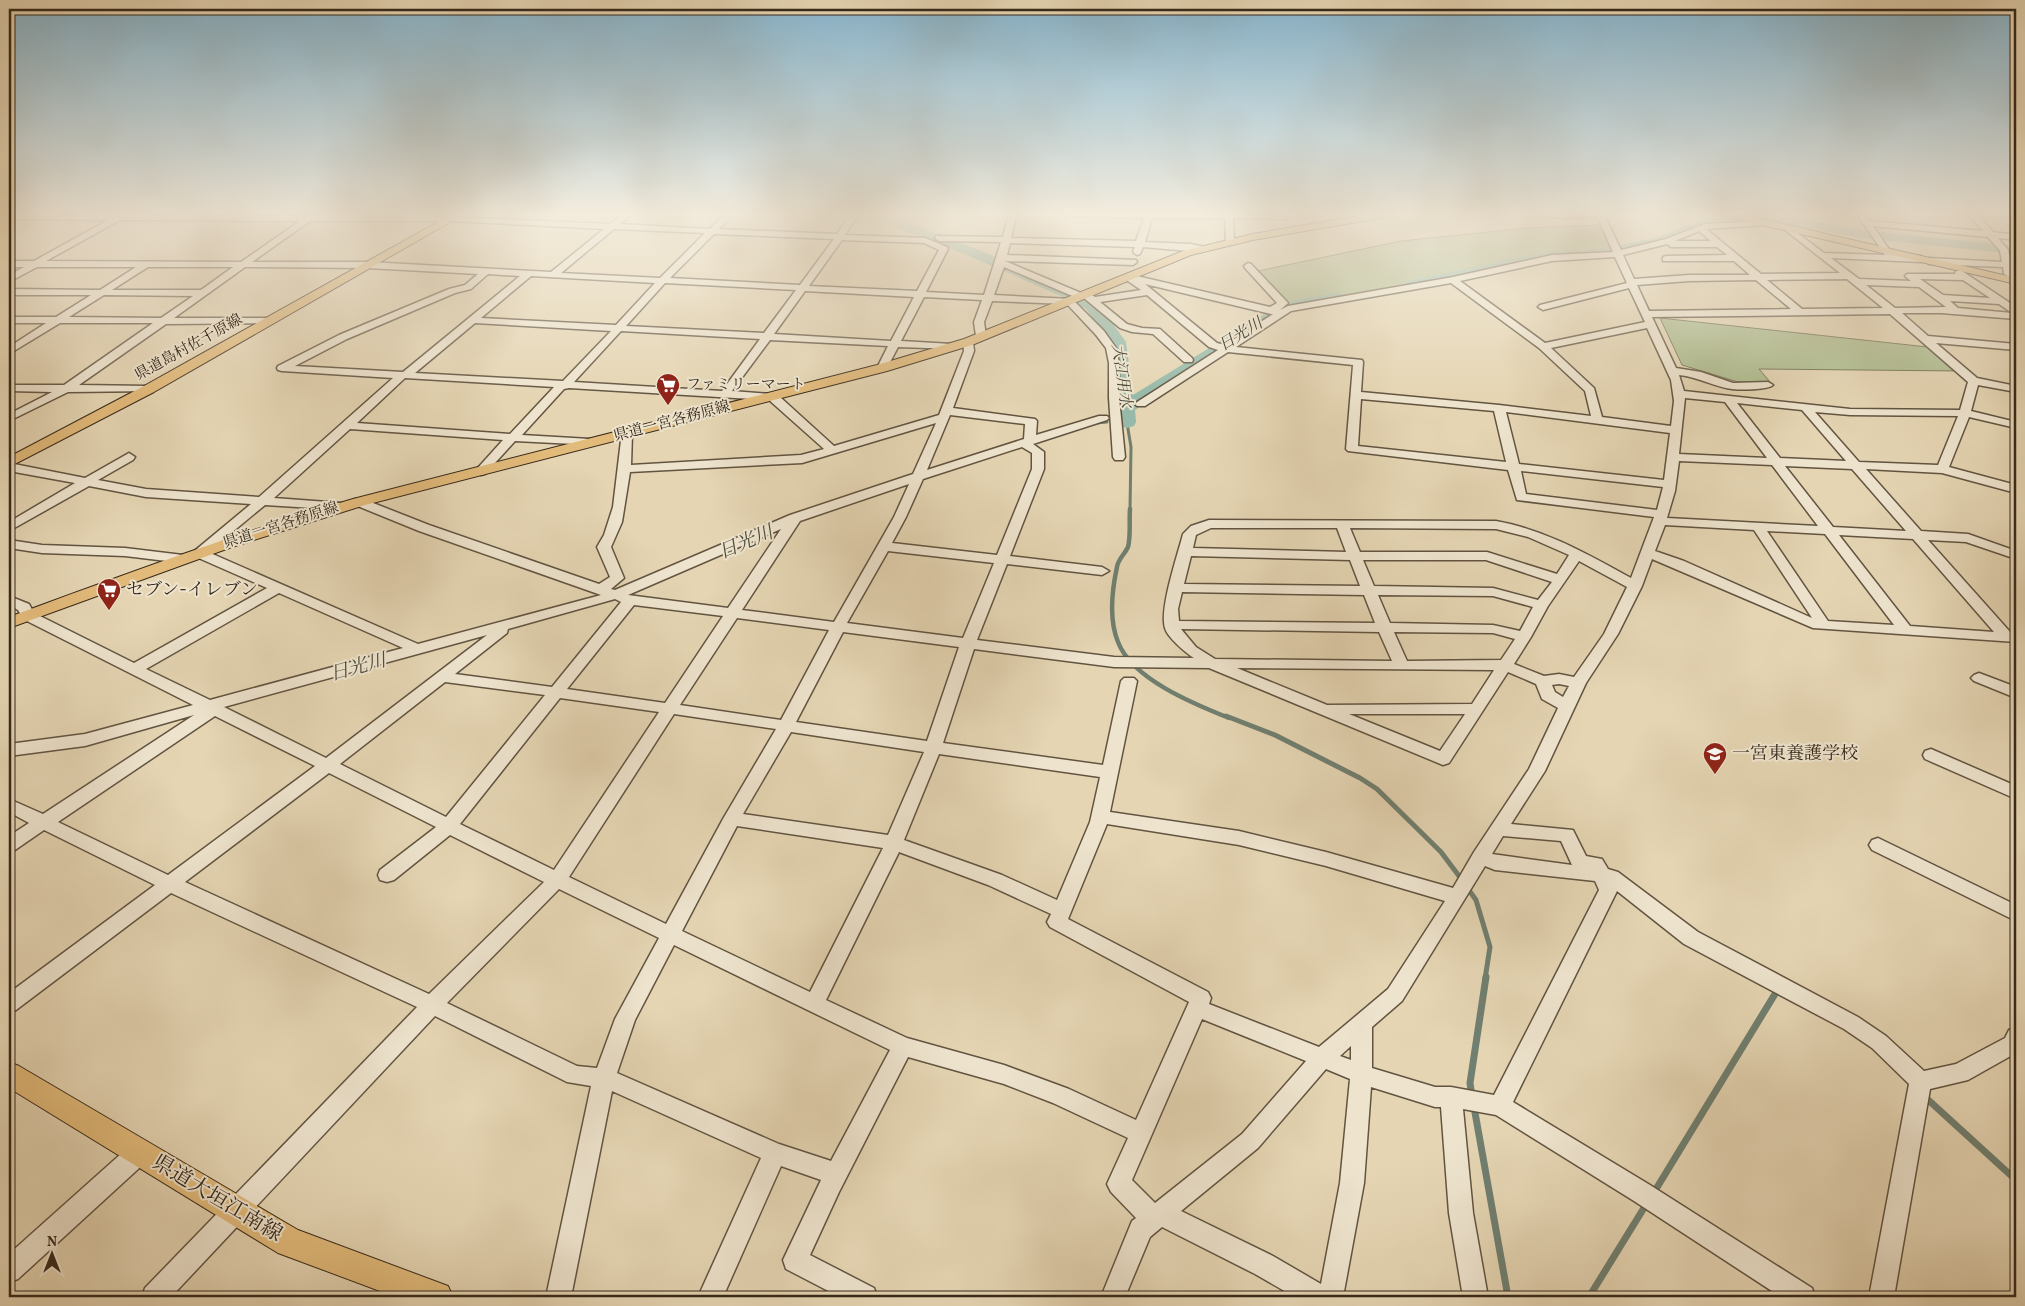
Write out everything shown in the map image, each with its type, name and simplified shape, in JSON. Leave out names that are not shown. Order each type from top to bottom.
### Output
[{"type":"main road","name":"県道島村佐千原線","points":[[9,465],[149,389],[352,274]]},
{"type":"main road","name":"県道一宮各務原線","points":[[9,623],[252,534],[341,507],[882,368],[952,348],[1136,274]]},
{"type":"main road","points":[[1986,274],[2013,280]]},
{"type":"main road","name":"県道大垣江南線","points":[[9,1074],[289,1242],[437,1297]]},
{"type":"street","points":[[9,351],[131,274]]},
{"type":"street","points":[[9,418],[68,388],[230,274]]},
{"type":"street","points":[[483,274],[468,287],[452,291],[343,338],[282,368],[770,397],[776,399],[832,450]]},
{"type":"street","points":[[512,274],[989,297],[1078,298],[1147,292]]},
{"type":"street","points":[[481,471],[670,274]]},
{"type":"street","points":[[725,394],[812,274]]},
{"type":"street","points":[[882,368],[931,274]]},
{"type":"street","points":[[558,1297],[604,1078],[625,1019],[732,819],[786,726],[919,476],[946,414],[969,351],[979,331],[979,322],[996,274]]},
{"type":"street","points":[[1026,274],[1078,298],[1120,326],[1137,333],[1156,332],[1188,360]]},
{"type":"street","points":[[1141,404],[1276,312],[1283,302],[1256,274]]},
{"type":"street","points":[[1128,277],[1276,312],[1480,274]]},
{"type":"street","points":[[1113,1297],[1141,1229],[1250,1141],[1323,1057],[1395,995],[1459,895],[1480,857],[1536,771],[1578,683],[1611,634],[1635,586],[1661,518],[1669,484],[1680,401],[1672,371],[1627,274]]},
{"type":"street","points":[[1684,274],[1689,278]]},
{"type":"street","points":[[1754,274],[1800,312]]},
{"type":"street","points":[[1845,274],[1893,311],[1974,380],[2016,388]]},
{"type":"street","points":[[1961,274],[2016,311]]},
{"type":"street","points":[[419,650],[199,553],[263,500],[404,375],[527,275]]},
{"type":"street","points":[[1955,311],[1941,298],[1910,276],[1966,277]]},
{"type":"street","points":[[1128,277],[1137,282],[1209,343],[1225,348],[1358,362],[1352,449],[1669,484]]},
{"type":"street","points":[[1543,306],[1632,283],[1689,278],[1851,279],[1921,284]]},
{"type":"street","points":[[1453,280],[1543,346],[1590,390],[1597,419]]},
{"type":"street","points":[[9,292],[202,293]]},
{"type":"street","points":[[1078,298],[1110,348],[1114,363],[1114,398],[1119,457]]},
{"type":"street","points":[[1941,298],[2002,301]]},
{"type":"street","points":[[1543,346],[1648,319],[1800,312],[1893,311],[1955,311],[2016,316]]},
{"type":"street","points":[[9,320],[270,321]]},
{"type":"street","points":[[472,320],[952,348]]},
{"type":"street","points":[[1926,339],[2016,347]]},
{"type":"street","points":[[1672,371],[1697,374],[1732,386],[1768,386]]},
{"type":"street","points":[[1942,469],[1965,413],[1974,380]]},
{"type":"street","points":[[9,388],[149,389]]},
{"type":"street","points":[[1679,394],[1850,412],[1965,413],[2016,425]]},
{"type":"street","points":[[1356,395],[1499,408],[1676,430]]},
{"type":"street","points":[[1728,400],[1905,630]]},
{"type":"street","points":[[1499,408],[1524,510]]},
{"type":"street","points":[[1806,408],[1918,536],[2011,638]]},
{"type":"street","points":[[625,469],[802,459],[946,414],[1031,421],[1027,442]]},
{"type":"street","points":[[9,750],[85,740],[508,626],[622,598],[703,559],[796,518],[919,476],[1103,418]]},
{"type":"street","points":[[348,426],[590,443]]},
{"type":"street","points":[[600,590],[617,578],[604,547],[611,536],[614,525],[625,469],[626,434]]},
{"type":"street","points":[[814,1002],[894,843],[932,749],[968,643],[1038,469],[1038,452],[1027,442]]},
{"type":"street","points":[[1672,454],[1942,469],[2016,489]]},
{"type":"street","points":[[9,527],[129,457]]},
{"type":"street","points":[[9,465],[84,482],[146,493],[341,507]]},
{"type":"street","points":[[1521,497],[1661,518],[1758,527],[1968,538],[2016,555]]},
{"type":"street","points":[[359,502],[424,528],[622,598],[838,628],[1120,662],[1402,666],[1504,665],[1542,682],[1559,679],[1578,683]]},
{"type":"street","points":[[154,1297],[238,1211],[432,1005],[556,880],[796,518]]},
{"type":"street","points":[[1576,555],[1541,605],[1524,637],[1443,759],[1213,664],[1191,650],[1172,628],[1171,609],[1190,534],[1196,529],[1209,524],[1496,525],[1510,527],[1535,533],[1635,586]]},
{"type":"street","points":[[1342,524],[1402,666]]},
{"type":"street","points":[[1758,527],[1823,624]]},
{"type":"street","points":[[9,544],[42,549],[125,552],[183,559]]},
{"type":"street","points":[[883,546],[1102,571]]},
{"type":"street","points":[[1185,552],[1355,556],[1487,556],[1560,580]]},
{"type":"street","points":[[1648,553],[1679,564],[1813,624],[2011,638]]},
{"type":"street","points":[[133,670],[278,588]]},
{"type":"street","points":[[1176,588],[1492,592],[1541,605]]},
{"type":"street","points":[[387,876],[449,826],[556,691],[622,598]]},
{"type":"street","points":[[9,600],[24,607],[28,616],[133,670],[212,707],[556,880],[903,1046],[1004,1076],[1062,1096],[1140,1133]]},
{"type":"street","points":[[1172,625],[1493,629],[1524,637]]},
{"type":"street","points":[[9,1004],[328,765],[508,626]]},
{"type":"street","points":[[443,677],[556,691],[932,749],[1109,772]]},
{"type":"street","points":[[1979,678],[2016,693]]},
{"type":"street","points":[[1129,681],[1100,817],[1057,922],[1201,998],[1119,1184],[1157,1217],[1264,1265],[1319,1297]]},
{"type":"street","points":[[1542,682],[1548,695],[1568,707]]},
{"type":"street","points":[[9,844],[212,707]]},
{"type":"street","points":[[1323,709],[1476,708]]},
{"type":"street","points":[[1932,755],[2016,793]]},
{"type":"street","points":[[9,804],[169,884],[432,1005],[575,1076],[604,1078],[776,1153],[836,1174]]},
{"type":"street","points":[[1100,817],[1239,838],[1459,895]]},
{"type":"street","points":[[732,819],[894,843],[995,880],[1061,910]]},
{"type":"street","points":[[1493,1105],[1608,890],[1596,864],[1580,863],[1566,835],[1498,829]]},
{"type":"street","points":[[1878,845],[2016,914]]},
{"type":"street","points":[[1480,857],[1495,862],[1611,876],[1691,938],[1852,1023],[1878,1042],[1920,1081]]},
{"type":"street","points":[[1197,1008],[1323,1057],[1361,1074],[1435,1097],[1454,1098],[1493,1105],[1651,1199],[1803,1297]]},
{"type":"street","points":[[1330,1297],[1352,1183],[1361,1074],[1362,1023]]},
{"type":"street","points":[[1920,1081],[1960,1073],[2015,1042]]},
{"type":"street","points":[[865,1297],[795,1260],[836,1174],[903,1046]]},
{"type":"street","points":[[1882,1297],[1920,1081]]},
{"type":"street","points":[[1454,1098],[1461,1213],[1476,1297]]},
{"type":"street","points":[[9,1270],[140,1152]]},
{"type":"street","points":[[710,1297],[776,1153]]},
{"type":"green space","points":[[1261,274],[1460,274],[1388,289],[1289,304]]},
{"type":"green space","points":[[1660,318],[1937,348],[1962,371],[1759,369],[1771,383],[1738,382],[1682,365]]},
{"type":"waterway","name":"大江用水","points":[[1023,274],[1092,306],[1118,342],[1127,422]]},
{"type":"waterway","name":"日光川","points":[[1413,285],[1464,274]]},
{"type":"waterway","name":"日光川","points":[[1127,407],[1288,306],[1335,298]]},
{"type":"waterway","name":"日光川","points":[[1096,423],[1107,422]]},
{"type":"waterway","points":[[1122,423],[1127,423],[1131,447],[1130,510]]},
{"type":"waterway","points":[[1130,510],[1129,543],[1118,564],[1113,595],[1112,615],[1118,642],[1125,655],[1136,668],[1150,679],[1182,698],[1229,718]]},
{"type":"waterway","points":[[1226,716],[1275,735],[1360,778],[1377,789],[1441,852],[1462,880]]},
{"type":"waterway","points":[[1466,886],[1476,900],[1490,947],[1485,979]]},
{"type":"waterway","points":[[1472,1097],[1470,1083],[1486,977]]},
{"type":"waterway","points":[[1653,1194],[1778,989]]},
{"type":"waterway","points":[[1925,1097],[2016,1180]]},
{"type":"waterway","points":[[1474,1107],[1508,1297]]},
{"type":"waterway","points":[[1589,1297],[1647,1203]]},
{"type":"place","name":"ファミリーマート","points":[[668,406]]},
{"type":"place","name":"セブン-イレブン","points":[[109,611]]},
{"type":"place","name":"一宮東養護学校","points":[[1715,775]]}]
